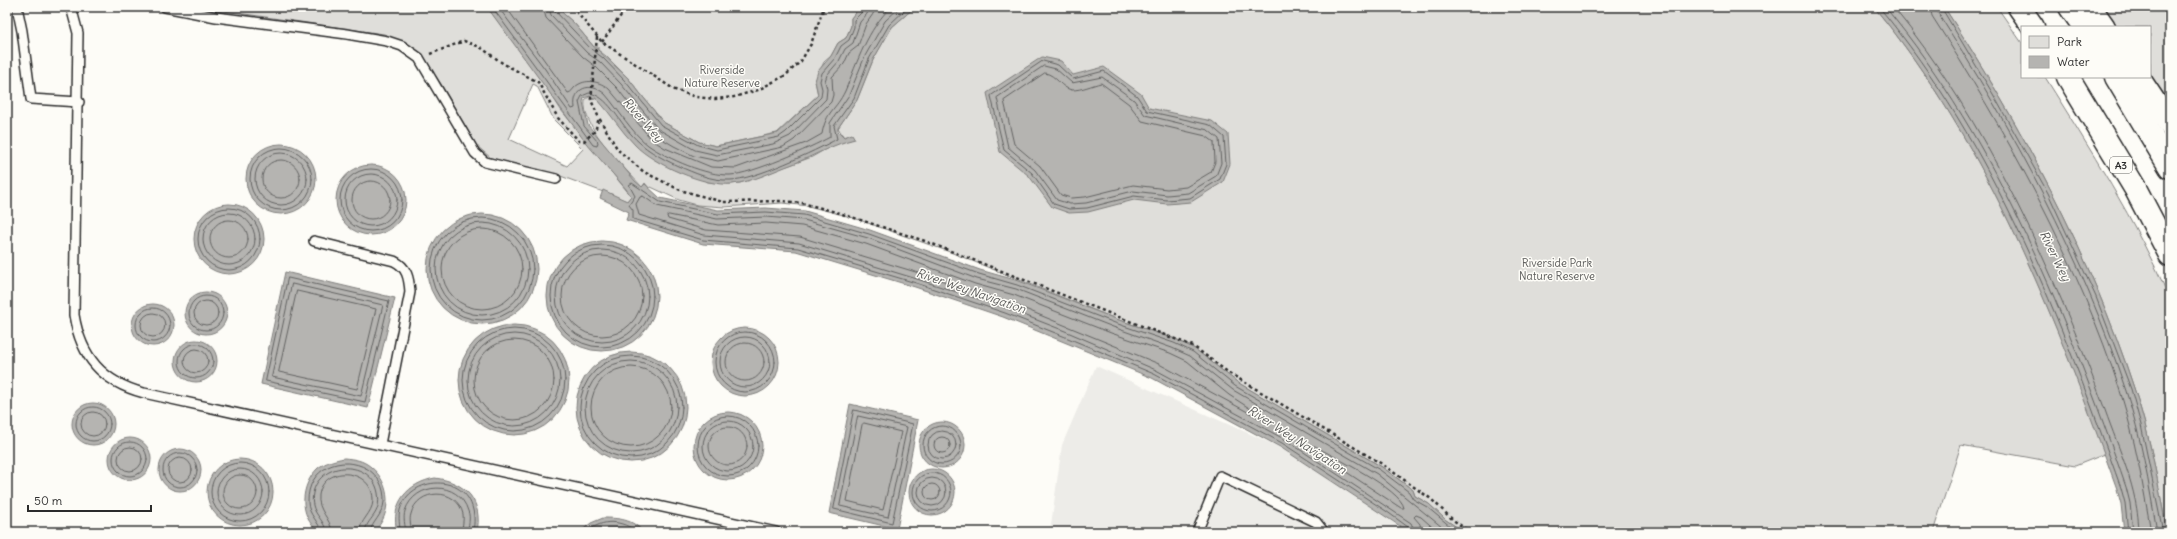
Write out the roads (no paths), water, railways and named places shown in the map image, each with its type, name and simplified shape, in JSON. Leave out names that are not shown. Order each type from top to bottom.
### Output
[{"type":"highway","points":[[2019,7],[2032,26]]},
{"type":"highway","points":[[2070,7],[2083,26]]},
{"type":"highway","points":[[2090,7],[2103,26]]},
{"type":"highway","name":"A3","points":[[2069,78],[2135,188],[2170,255]]},
{"type":"highway","points":[[2117,78],[2170,167]]},
{"type":"highway","points":[[2139,78],[2170,125]]},
{"type":"lane","points":[[17,7],[22,31],[31,99],[79,102]]},
{"type":"lane","points":[[71,7],[78,33],[79,102],[74,315],[77,334],[85,351],[96,366],[110,379],[126,388],[776,532]]},
{"type":"lane","points":[[165,7],[216,17],[388,41],[402,46],[419,58],[475,153],[485,162],[556,179]]},
{"type":"lane","points":[[314,241],[394,261],[402,264],[407,273],[410,292],[380,444]]},
{"type":"lane","points":[[1197,532],[1220,476],[1316,522],[1324,532]]},
{"type":"water","points":[[487,7],[556,7],[574,23],[594,47],[598,47],[598,50],[628,78],[663,122],[699,142],[716,146],[778,133],[818,95],[815,81],[818,71],[831,56],[838,43],[846,38],[851,26],[851,18],[860,7],[915,7],[892,27],[873,60],[857,100],[838,128],[838,131],[844,137],[852,134],[855,139],[824,150],[801,161],[755,179],[732,184],[708,182],[680,173],[654,160],[635,145],[598,100],[594,97],[590,100],[590,96],[584,98],[583,102],[588,125],[635,181],[642,187],[645,184],[660,198],[718,210],[766,208],[805,211],[870,230],[980,270],[1019,281],[1116,319],[1175,339],[1195,349],[1237,382],[1382,467],[1413,490],[1415,496],[1429,504],[1446,520],[1464,532],[1409,532],[1280,447],[1152,378],[1003,317],[915,287],[796,251],[703,244],[626,220],[629,212],[600,198],[603,190],[627,201],[631,196],[586,143]]},
{"type":"water","name":"River Wey","points":[[1874,7],[1944,7],[2000,97],[2051,191],[2097,288],[2140,405],[2153,459],[2167,532],[2124,532],[2121,504],[2117,489],[2094,426],[2044,299],[2016,237],[1986,176],[1952,118],[1915,61]]},
{"type":"water","points":[[1042,57],[1061,61],[1073,75],[1104,67],[1141,94],[1149,108],[1212,121],[1228,134],[1230,164],[1223,182],[1191,202],[1167,204],[1134,200],[1088,212],[1069,213],[1052,207],[1029,176],[1000,152],[987,93]]},
{"type":"water","points":[[281,144],[300,150],[310,160],[316,179],[310,198],[300,208],[281,214],[262,208],[252,198],[246,179],[252,160],[262,150]]},
{"type":"water","points":[[371,165],[390,171],[400,181],[406,200],[400,219],[390,229],[371,235],[352,229],[342,219],[336,200],[342,181],[352,171]]},
{"type":"water","points":[[229,204],[248,210],[258,220],[264,239],[258,258],[248,268],[229,274],[210,268],[200,258],[194,239],[200,220],[210,210]]},
{"type":"water","points":[[482,214],[503,218],[513,223],[521,230],[528,238],[533,248],[537,269],[533,290],[528,300],[521,308],[513,315],[503,320],[482,324],[461,320],[451,315],[443,308],[436,300],[431,290],[427,269],[431,248],[436,238],[443,230],[451,223],[461,218]]},
{"type":"water","points":[[602,241],[623,245],[633,250],[641,257],[648,265],[653,275],[657,296],[653,317],[648,327],[641,335],[633,342],[623,347],[602,351],[581,347],[571,342],[563,335],[556,327],[551,317],[547,296],[551,275],[556,265],[563,257],[571,250],[581,245]]},
{"type":"water","points":[[285,272],[395,298],[368,408],[261,384]]},
{"type":"water","points":[[202,292],[210,292],[218,295],[224,301],[227,313],[224,325],[218,331],[210,334],[202,334],[194,331],[188,325],[185,317],[185,309],[188,301],[194,295]]},
{"type":"water","points":[[149,304],[157,304],[165,307],[171,313],[174,325],[171,337],[165,343],[157,346],[149,346],[141,343],[135,337],[132,329],[132,321],[135,313],[141,307]]},
{"type":"water","points":[[514,325],[535,329],[545,334],[553,341],[560,349],[565,359],[569,380],[565,401],[560,411],[553,419],[545,426],[535,431],[514,435],[493,431],[483,426],[475,419],[468,411],[463,401],[459,380],[463,359],[468,349],[475,341],[483,334],[493,329]]},
{"type":"water","points":[[738,328],[752,328],[764,333],[774,343],[779,355],[779,369],[774,381],[764,391],[752,396],[738,396],[726,391],[716,381],[711,369],[711,355],[716,343],[726,333]]},
{"type":"water","points":[[192,340],[200,340],[208,343],[214,349],[217,361],[214,373],[208,379],[200,382],[192,382],[184,379],[178,373],[175,365],[175,357],[178,349],[184,343]]},
{"type":"water","points":[[631,352],[652,356],[662,361],[670,368],[677,376],[682,386],[686,407],[682,428],[677,438],[670,446],[662,453],[652,458],[631,462],[610,458],[600,453],[592,446],[585,438],[580,428],[576,407],[580,386],[585,376],[592,368],[600,361],[610,356]]},
{"type":"water","points":[[89,403],[97,403],[105,406],[111,412],[114,424],[111,436],[105,442],[97,445],[89,445],[81,442],[75,436],[72,428],[72,420],[75,412],[81,406]]},
{"type":"water","points":[[850,404],[918,420],[897,529],[829,513]]},
{"type":"water","points":[[721,412],[735,412],[747,417],[757,427],[762,439],[762,453],[757,465],[747,475],[735,480],[721,480],[709,475],[699,465],[694,453],[694,439],[699,427],[709,417]]},
{"type":"water","points":[[938,422],[946,422],[955,426],[961,432],[965,445],[961,458],[955,464],[946,468],[938,468],[929,464],[923,458],[919,449],[919,441],[923,432],[929,426]]},
{"type":"water","points":[[126,438],[134,438],[142,441],[148,447],[151,459],[148,471],[142,477],[134,480],[126,480],[118,477],[112,471],[109,463],[109,455],[112,447],[118,441]]},
{"type":"water","points":[[176,449],[184,449],[192,452],[198,458],[201,470],[198,482],[192,488],[184,491],[176,491],[168,488],[162,482],[159,474],[159,466],[162,458],[168,452]]},
{"type":"water","points":[[344,458],[358,460],[365,463],[378,474],[383,482],[386,490],[386,508],[384,517],[373,532],[319,532],[307,518],[304,500],[305,492],[312,475],[324,464]]},
{"type":"water","points":[[240,459],[252,462],[263,469],[270,480],[273,492],[270,504],[263,515],[252,522],[240,525],[228,522],[217,515],[210,504],[207,492],[210,480],[217,469],[228,462]]},
{"type":"water","points":[[928,469],[936,469],[945,473],[951,479],[955,492],[951,505],[945,511],[936,515],[928,515],[919,511],[913,505],[909,496],[909,488],[913,479],[919,473]]},
{"type":"water","points":[[435,478],[446,480],[455,484],[470,495],[475,502],[477,511],[477,532],[397,532],[396,512],[403,496],[417,484]]},
{"type":"water","points":[[603,518],[625,520],[635,524],[643,532],[580,532],[591,523]]},
{"type":"park label","name":"Riverside Nature Reserve","points":[[722,76]]},
{"type":"park label","name":"Riverside Park Nature Reserve","points":[[1557,269]]},
{"type":"water label","name":"River Wey Navigation","points":[[971,291]]},
{"type":"water label","name":"River Wey Navigation","points":[[1297,440]]}]
